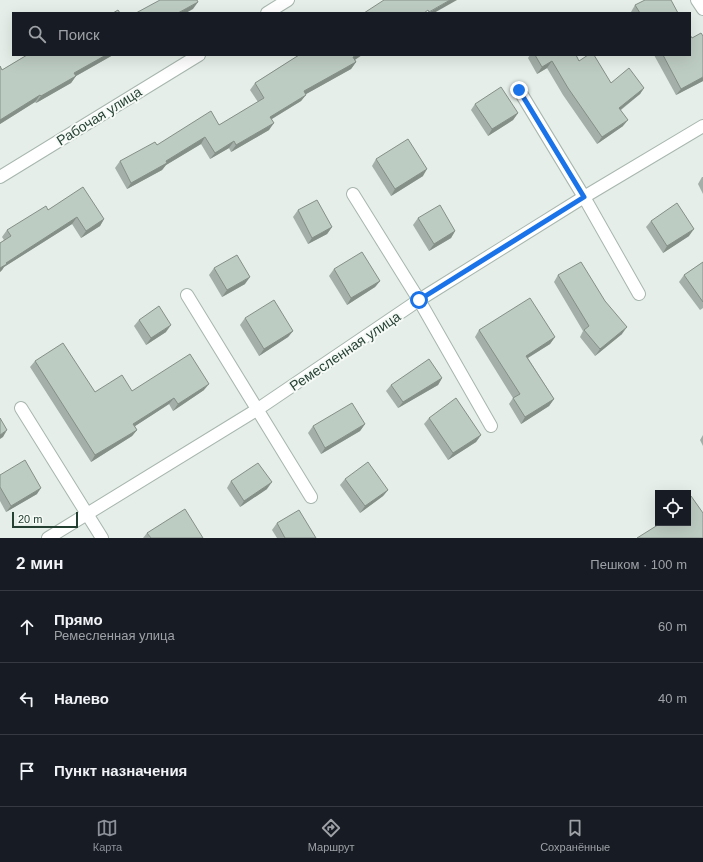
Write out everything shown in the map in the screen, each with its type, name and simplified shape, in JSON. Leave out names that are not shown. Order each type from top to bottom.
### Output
[{"type":"street","points":[[269,12],[288,0]]},
{"type":"street","points":[[697,0],[703,9]]},
{"type":"street","name":"Рабочая улица","points":[[0,177],[197,56]]},
{"type":"street","points":[[519,90],[584,197],[639,294]]},
{"type":"street","name":"Ремесленная улица","points":[[48,538],[258,409],[419,300],[584,197],[703,126]]},
{"type":"street","points":[[353,194],[419,300],[491,426]]},
{"type":"street","points":[[187,295],[312,497]]},
{"type":"street","points":[[21,408],[102,538]]},
{"type":"building","points":[[160,0],[197,0],[198,2],[180,12],[138,12]]},
{"type":"building","points":[[384,0],[450,0],[429,12],[428,10],[425,12],[366,12]]},
{"type":"building","points":[[645,0],[671,0],[677,12],[639,12],[635,5]]},
{"type":"building","points":[[701,33],[703,36],[703,77],[681,89],[664,56],[691,56],[691,36],[692,38]]},
{"type":"building","points":[[25,56],[104,56],[74,73],[76,76],[41,96],[40,95],[0,120],[0,66],[2,70]]},
{"type":"building","points":[[297,56],[355,56],[353,57],[356,62],[304,91],[306,95],[270,117],[274,123],[236,145],[234,141],[215,153],[205,137],[166,161],[167,163],[131,183],[120,161],[155,142],[157,145],[211,111],[219,125],[264,98],[255,83]]},
{"type":"building","points":[[536,56],[576,56],[579,61],[586,56],[595,56],[611,83],[629,68],[644,88],[619,108],[628,120],[602,137],[568,88],[552,61],[542,67]]},
{"type":"building","points":[[501,87],[518,113],[492,129],[475,104]]},
{"type":"building","points":[[408,139],[427,169],[395,189],[376,159]]},
{"type":"building","points":[[83,187],[104,219],[86,231],[77,217],[0,268],[0,243],[11,236],[7,230],[46,206],[48,210]]},
{"type":"building","points":[[317,200],[332,227],[312,238],[298,210]]},
{"type":"building","points":[[677,203],[694,229],[667,246],[651,221]]},
{"type":"building","points":[[440,205],[455,231],[434,244],[418,218]]},
{"type":"building","points":[[362,252],[380,281],[351,298],[334,269]]},
{"type":"building","points":[[237,255],[250,277],[227,290],[214,268]]},
{"type":"building","points":[[581,262],[605,301],[627,327],[600,349],[584,330],[589,326],[558,275]]},
{"type":"building","points":[[703,262],[703,302],[684,275]]},
{"type":"building","points":[[530,298],[555,337],[526,356],[554,399],[525,417],[513,398],[520,394],[479,330]]},
{"type":"building","points":[[274,300],[293,331],[264,349],[245,318]]},
{"type":"building","points":[[159,306],[171,325],[151,338],[139,320]]},
{"type":"building","points":[[63,343],[95,392],[122,375],[132,391],[190,354],[209,384],[178,404],[174,398],[133,424],[137,430],[95,455],[35,361]]},
{"type":"building","points":[[429,359],[442,378],[403,402],[391,385]]},
{"type":"building","points":[[456,398],[481,435],[453,453],[429,418]]},
{"type":"building","points":[[352,403],[365,424],[325,448],[313,426]]},
{"type":"building","points":[[0,418],[7,430],[0,435]]},
{"type":"building","points":[[25,460],[41,488],[11,506],[0,487],[0,475]]},
{"type":"building","points":[[368,462],[388,490],[365,506],[345,479]]},
{"type":"building","points":[[258,463],[272,482],[244,501],[231,481]]},
{"type":"building","points":[[691,496],[703,513],[703,538],[637,538],[656,526],[691,526]]},
{"type":"building","points":[[185,509],[203,538],[151,538],[147,533]]},
{"type":"building","points":[[299,510],[316,538],[285,538],[277,523]]},
{"type":"route","points":[[419,300],[584,197],[519,90]]}]
